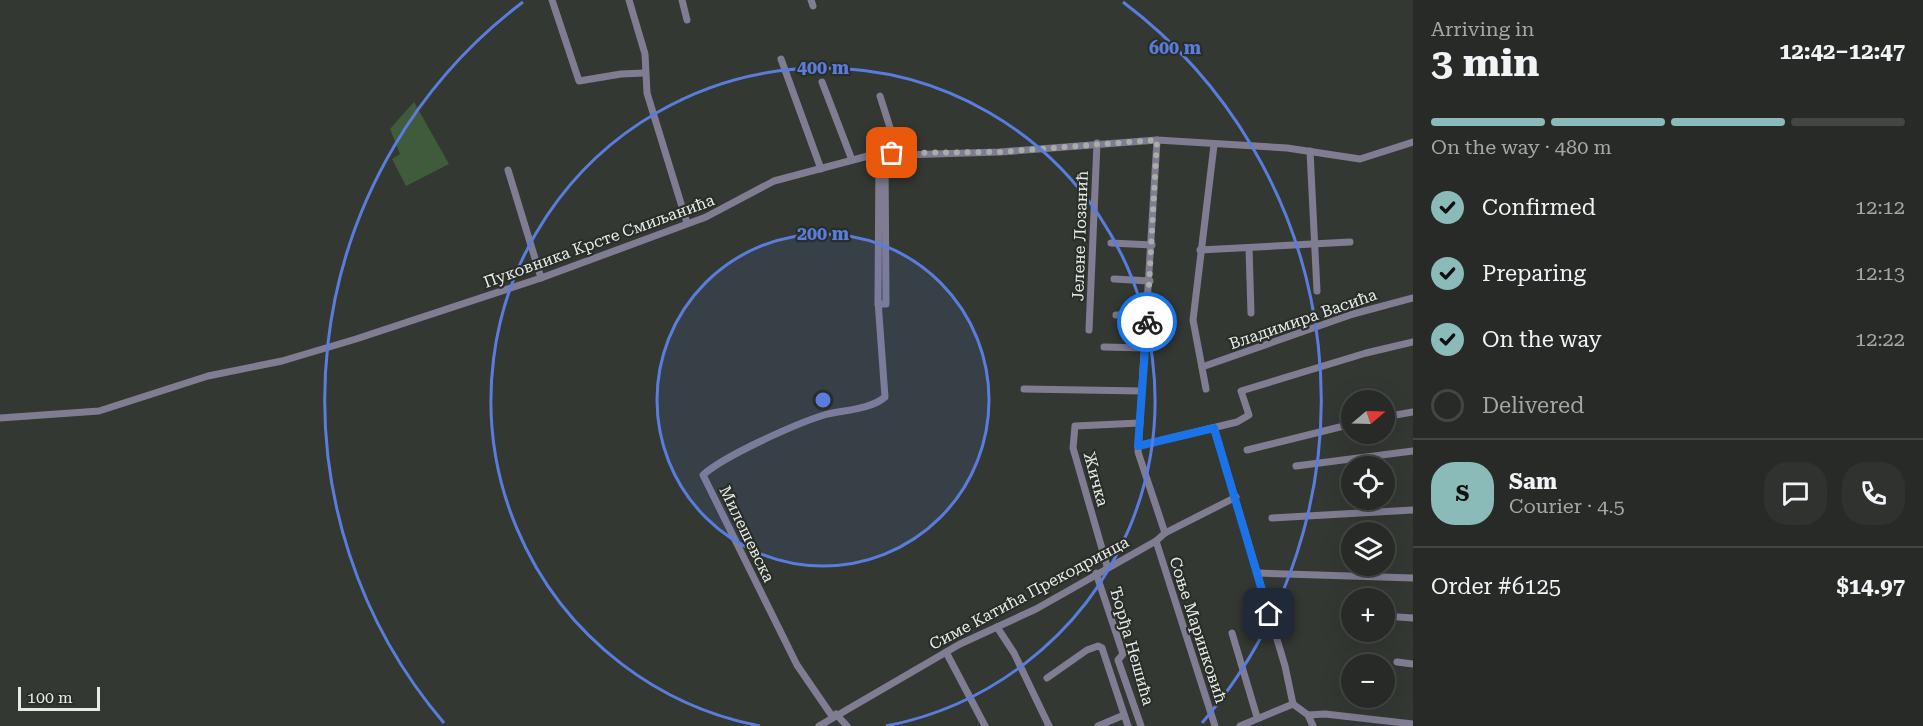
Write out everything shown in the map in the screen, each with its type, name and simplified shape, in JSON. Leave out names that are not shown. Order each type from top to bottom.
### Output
[{"type":"street","points":[[552,0],[579,81],[621,74],[644,73]]},
{"type":"street","points":[[629,0],[645,54],[644,73],[647,93],[687,224]]},
{"type":"street","points":[[682,0],[687,20]]},
{"type":"street","points":[[781,59],[821,169]]},
{"type":"street","points":[[822,82],[852,160]]},
{"type":"street","points":[[880,96],[898,153]]},
{"type":"street","points":[[1157,140],[1148,316],[1138,446],[1165,532]]},
{"type":"street","name":"Пуковника Крсте Смиљанића","points":[[0,418],[99,411],[208,376],[282,361],[541,278],[723,210],[763,186],[852,160],[882,154],[1000,152],[1157,140],[1310,151],[1359,159],[1413,142]]},
{"type":"street","name":"Јелене Лозанић","points":[[1089,330],[1097,143]]},
{"type":"street","points":[[1206,389],[1193,320],[1214,145]]},
{"type":"street","points":[[1310,151],[1317,291]]},
{"type":"street","name":"Милешевска","points":[[834,715],[796,665],[703,475],[761,442],[821,416],[875,404],[885,397],[878,304],[886,304],[882,154]]},
{"type":"street","points":[[508,170],[541,278]]},
{"type":"street","points":[[1200,250],[1350,242]]},
{"type":"street","points":[[1110,243],[1152,244]]},
{"type":"street","points":[[1249,248],[1251,313]]},
{"type":"street","points":[[1114,279],[1150,280]]},
{"type":"street","name":"Владимира Васића","points":[[1202,367],[1353,314],[1413,298]]},
{"type":"street","points":[[1116,315],[1148,316]]},
{"type":"street","points":[[1138,446],[1237,422],[1249,415],[1241,391],[1332,362],[1413,342]]},
{"type":"street","points":[[1104,346],[1145,348]]},
{"type":"street","points":[[1024,389],[1142,391]]},
{"type":"street","points":[[1395,415],[1413,412]]},
{"type":"street","name":"Жичка","points":[[1107,567],[1073,448],[1075,426],[1140,423]]},
{"type":"street","points":[[1247,450],[1341,427]]},
{"type":"street","points":[[1214,428],[1285,666],[1293,704],[1308,715],[1313,726]]},
{"type":"street","points":[[1296,466],[1413,451]]},
{"type":"street","name":"Симе Катића Прекодринца","points":[[819,726],[834,715],[946,652],[1036,609],[1156,541],[1165,532],[1236,497]]},
{"type":"street","points":[[1272,518],[1413,510]]},
{"type":"street","name":"Соње Маринковић","points":[[1156,541],[1215,726]]},
{"type":"street","name":"Ђорђа Нешића","points":[[1096,573],[1123,654],[1118,660],[1141,726]]},
{"type":"street","points":[[1257,573],[1413,578]]},
{"type":"street","points":[[1398,617],[1413,618]]},
{"type":"street","points":[[997,627],[1014,653],[1049,726]]},
{"type":"street","points":[[1232,633],[1257,717]]},
{"type":"street","points":[[1047,678],[1087,651],[1098,646],[1102,648],[1128,726]]},
{"type":"street","points":[[946,652],[985,726]]},
{"type":"street","points":[[1397,662],[1413,664]]},
{"type":"street","points":[[1240,726],[1293,704]]},
{"type":"street","points":[[1308,715],[1325,714],[1413,724]]},
{"type":"street","points":[[834,715],[848,726]]},
{"type":"street","points":[[1098,726],[1124,715]]},
{"type":"green space","points":[[414,102],[449,164],[406,186],[392,159],[400,154],[390,129]]},
{"type":"way so far","points":[[892,153],[1000,152],[1157,140],[1147,322]]},
{"type":"route","points":[[1147,322],[1138,446],[1214,428],[1269,614]]}]
